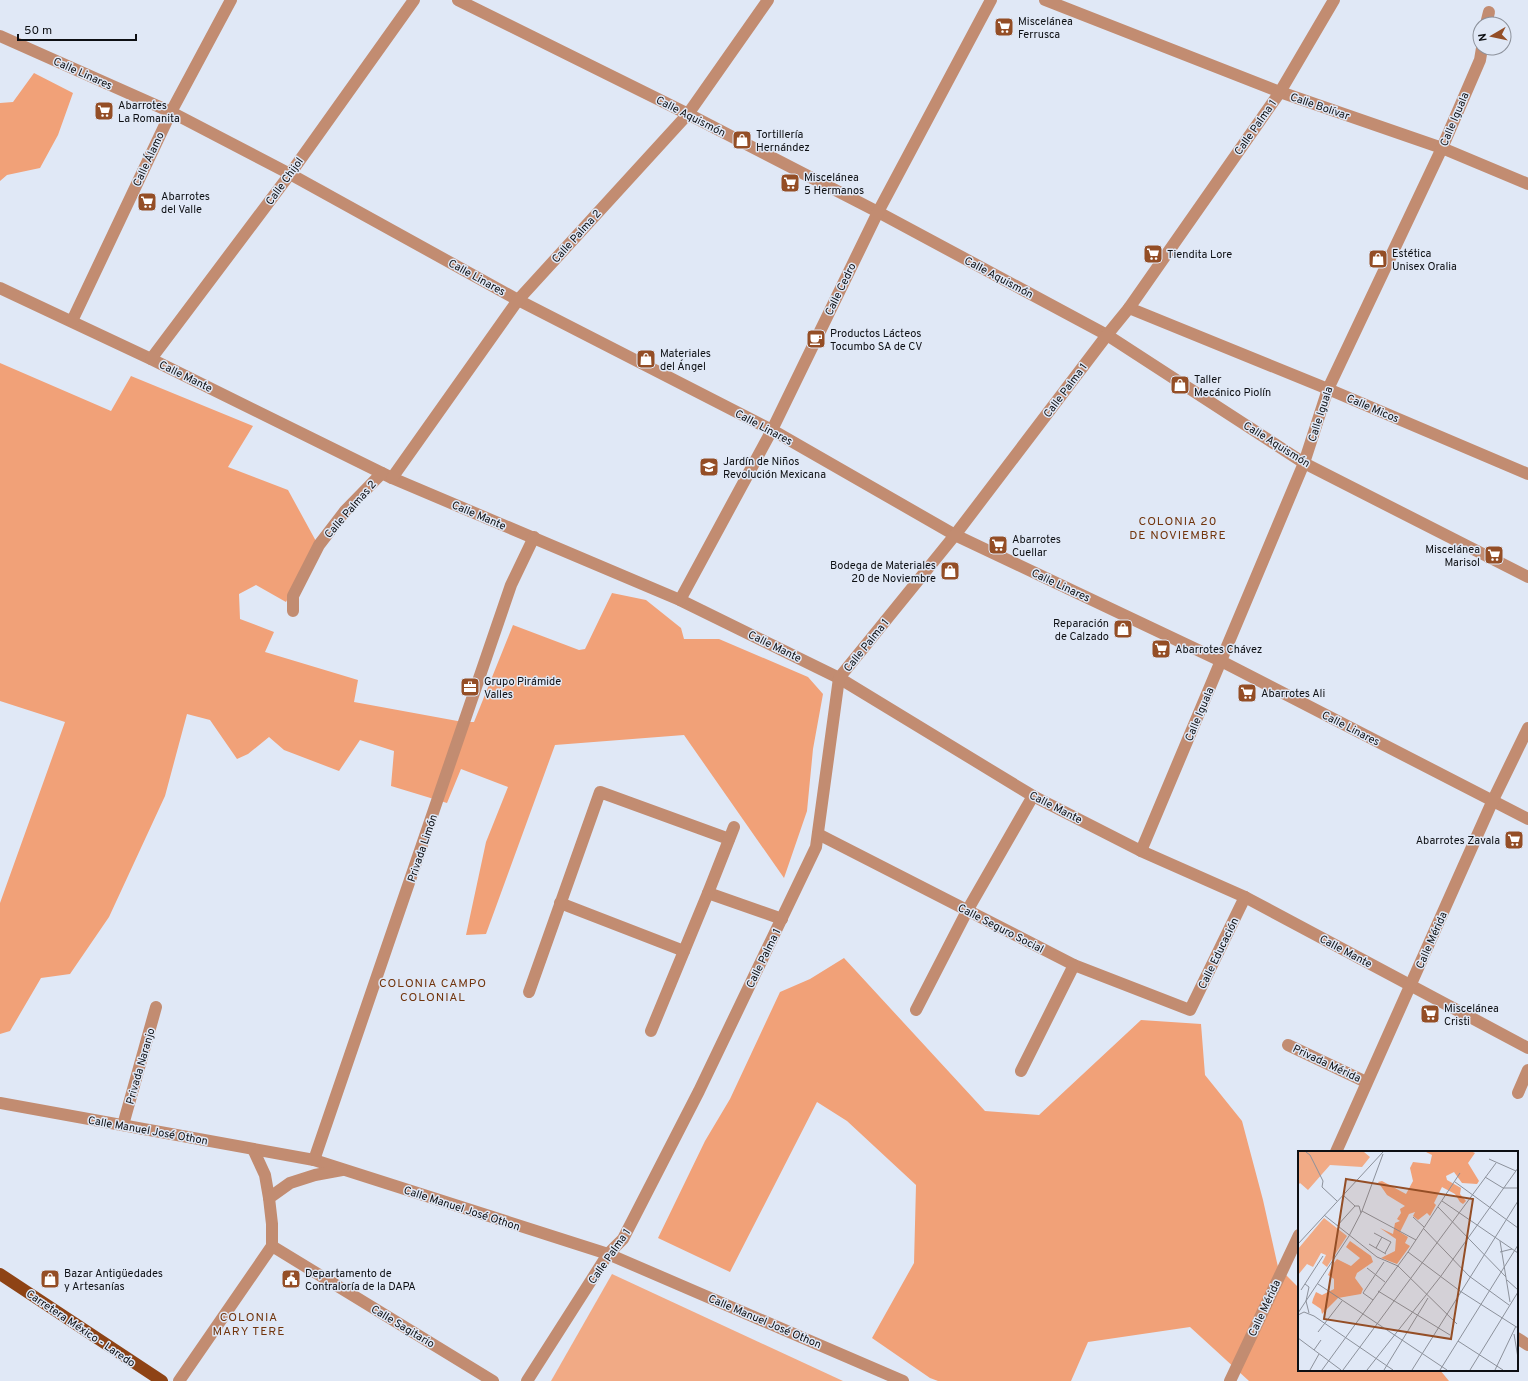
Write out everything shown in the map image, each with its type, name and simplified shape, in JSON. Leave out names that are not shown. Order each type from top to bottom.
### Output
[{"type":"main road","name":"Carretera México - Laredo","points":[[0,1274],[162,1381]]},
{"type":"street","name":"Calle Álamo","points":[[72,321],[171,112],[231,0]]},
{"type":"street","name":"Calle Chijol","points":[[151,359],[290,174],[414,0]]},
{"type":"street","name":"Calle Aquismón","points":[[458,0],[688,114],[878,212],[1107,335],[1304,463],[1528,577]]},
{"type":"street","name":"Calle Palma 2","points":[[387,475],[518,300],[688,114],[768,0]]},
{"type":"street","name":"Calle Cedro","points":[[680,600],[772,430],[878,212],[991,0]]},
{"type":"street","name":"Calle Bolívar","points":[[1044,0],[1280,92],[1442,148],[1528,184]]},
{"type":"street","name":"Calle Palma 1","points":[[527,1381],[608,1254],[624,1239],[699,1091],[816,847],[839,678],[955,535],[1129,308],[1280,92],[1334,0]]},
{"type":"street","name":"Calle Linares","points":[[0,36],[171,112],[290,174],[518,300],[772,430],[955,535],[1220,661],[1528,819]]},
{"type":"street","name":"Calle Iguala","points":[[1141,851],[1304,463],[1328,389],[1442,148],[1481,56]]},
{"type":"street","name":"Calle Mante","points":[[0,288],[151,359],[387,475],[680,600],[839,678],[1033,796],[1141,851],[1245,897],[1528,1048]]},
{"type":"street","name":"Calle Micos","points":[[1129,308],[1328,389],[1528,474]]},
{"type":"street","name":"Calle Palmas 2","points":[[293,612],[293,596],[319,545],[345,511],[387,475]]},
{"type":"street","name":"Privada Limón","points":[[314,1160],[512,585],[534,537]]},
{"type":"street","name":"Calle Mérida","points":[[1336,1151],[1493,800],[1528,728]]},
{"type":"street","points":[[529,992],[600,792],[729,839]]},
{"type":"street","points":[[916,1010],[967,910],[1033,796]]},
{"type":"street","points":[[651,1031],[734,827]]},
{"type":"street","name":"Calle Seguro Social","points":[[818,834],[1074,965],[1190,1010]]},
{"type":"street","points":[[708,893],[782,919]]},
{"type":"street","name":"Calle Educación","points":[[1190,1010],[1245,897]]},
{"type":"street","points":[[560,903],[684,951]]},
{"type":"street","points":[[1021,1071],[1074,965]]},
{"type":"street","name":"Privada Naranjo","points":[[123,1125],[156,1007]]},
{"type":"street","name":"Privada Mérida","points":[[1288,1045],[1366,1082]]},
{"type":"street","points":[[1518,1093],[1528,1070]]},
{"type":"street","name":"Calle Manuel José Othon","points":[[0,1103],[314,1160],[608,1254],[903,1381]]},
{"type":"street","points":[[179,1381],[272,1246],[272,1224],[265,1175],[252,1149]]},
{"type":"street","points":[[269,1198],[290,1183],[315,1175],[343,1170]]},
{"type":"street","name":"Calle Mérida","points":[[1230,1381],[1298,1237]]},
{"type":"street","name":"Calle Sagitario","points":[[272,1246],[493,1381]]},
{"type":"street","points":[[1518,1339],[1528,1344]]},
{"type":"shaded area","points":[[34,73],[73,93],[58,135],[40,168],[7,175],[0,181],[0,103],[13,102]]},
{"type":"shaded area","points":[[0,363],[111,411],[131,376],[253,426],[228,467],[288,490],[317,543],[286,602],[256,585],[239,594],[240,619],[274,632],[265,652],[358,680],[354,702],[463,722],[474,722],[513,625],[579,650],[585,649],[612,593],[646,600],[681,628],[684,639],[719,639],[808,677],[823,694],[813,749],[807,811],[784,878],[684,735],[555,745],[486,934],[466,935],[486,842],[508,787],[461,769],[447,803],[391,786],[394,751],[360,740],[339,771],[284,750],[269,737],[248,754],[237,759],[210,720],[187,714],[165,796],[109,917],[70,974],[41,978],[10,1031],[0,1034],[0,903],[65,722],[0,701]]},
{"type":"shaded area","points":[[844,958],[985,1111],[1039,1115],[1141,1020],[1201,1024],[1205,1075],[1242,1121],[1263,1200],[1278,1267],[1298,1287],[1298,1371],[1441,1371],[1449,1381],[1249,1381],[1190,1327],[1088,1342],[1071,1381],[938,1381],[930,1378],[872,1338],[914,1263],[916,1185],[847,1121],[817,1102],[730,1272],[658,1238],[705,1141],[730,1099],[780,992],[810,979]]},
{"type":"shaded area","points":[[612,1274],[843,1381],[551,1381]]},
{"type":"place","name":"Miscelánea Ferrusca","points":[[1004,27]]},
{"type":"place","name":"Abarrotes La Romanita","points":[[104,111]]},
{"type":"place","name":"Tortillería Hernández","points":[[742,140]]},
{"type":"place","name":"Miscelánea 5 Hermanos","points":[[790,183]]},
{"type":"place","name":"Abarrotes del Valle","points":[[147,202]]},
{"type":"place","name":"Tiendita Lore","points":[[1153,254]]},
{"type":"place","name":"Estética Unisex Oralia","points":[[1378,259]]},
{"type":"place","name":"Productos Lácteos Tocumbo SA de CV","points":[[816,339]]},
{"type":"place","name":"Materiales del Ángel","points":[[646,359]]},
{"type":"place","name":"Taller Mecánico Piolín","points":[[1180,385]]},
{"type":"place","name":"Jardín de Niños Revolución Mexicana","points":[[709,467]]},
{"type":"place","name":"Abarrotes Cuellar","points":[[998,545]]},
{"type":"place","name":"Miscelánea Marisol","points":[[1494,555]]},
{"type":"place","name":"Bodega de Materiales 20 de Noviembre","points":[[950,571]]},
{"type":"place","name":"Reparación de Calzado","points":[[1123,629]]},
{"type":"place","name":"Abarrotes Chávez","points":[[1161,649]]},
{"type":"place","name":"Grupo Pirámide Valles","points":[[470,687]]},
{"type":"place","name":"Abarrotes Ali","points":[[1247,693]]},
{"type":"place","name":"Abarrotes Zavala","points":[[1514,840]]},
{"type":"place","name":"Miscelánea Cristi","points":[[1430,1014]]},
{"type":"place","name":"Bazar Antigüedades y Artesanías","points":[[50,1279]]},
{"type":"place","name":"Departamento de Contraloría de la DAPA","points":[[291,1279]]},
{"type":"district","name":"COLONIA 20 DE NOVIEMBRE","points":[[1178,528]]},
{"type":"district","name":"COLONIA CAMPO COLONIAL","points":[[433,990]]},
{"type":"district","name":"COLONIA MARY TERE","points":[[249,1324]]}]
